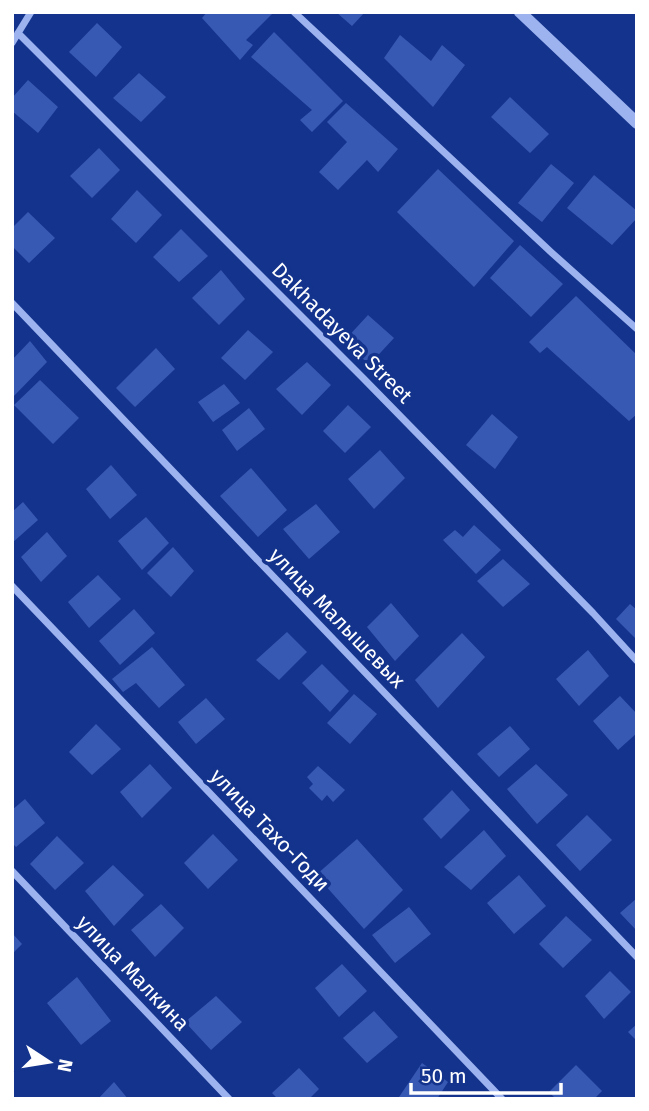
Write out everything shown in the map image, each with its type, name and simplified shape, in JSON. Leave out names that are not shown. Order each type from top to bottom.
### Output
[{"type":"street","points":[[12,43],[31,12]]},
{"type":"street","points":[[294,12],[637,329]]},
{"type":"street","points":[[520,12],[637,123]]},
{"type":"street","name":"Dakhadayeva Street","points":[[18,33],[363,378],[637,661]]},
{"type":"street","name":"улица Малышевых","points":[[12,303],[637,957]]},
{"type":"street","name":"улица Тахо-Годи","points":[[12,586],[502,1099]]},
{"type":"street","name":"улица Малкина","points":[[12,871],[229,1099]]},
{"type":"building","points":[[207,12],[274,12],[246,40],[253,45],[240,60],[202,18]]},
{"type":"building","points":[[336,12],[365,12],[352,26]]},
{"type":"building","points":[[97,23],[122,47],[96,77],[69,52]]},
{"type":"building","points":[[274,32],[343,101],[312,132],[300,120],[312,110],[251,57]]},
{"type":"building","points":[[400,35],[431,61],[442,45],[465,65],[433,107],[384,58]]},
{"type":"building","points":[[139,73],[166,97],[141,122],[113,98]]},
{"type":"building","points":[[28,80],[58,107],[38,133],[12,111],[12,98]]},
{"type":"building","points":[[510,97],[549,134],[530,153],[491,117]]},
{"type":"building","points":[[346,103],[398,149],[378,172],[367,160],[338,190],[319,172],[347,142],[327,122]]},
{"type":"building","points":[[99,148],[120,170],[92,198],[70,176]]},
{"type":"building","points":[[551,164],[574,183],[542,222],[518,203]]},
{"type":"building","points":[[438,169],[514,241],[474,287],[397,212]]},
{"type":"building","points":[[594,175],[637,211],[637,218],[612,245],[567,208]]},
{"type":"building","points":[[137,190],[162,215],[136,243],[111,219]]},
{"type":"building","points":[[28,212],[55,238],[29,263],[12,246],[12,228]]},
{"type":"building","points":[[181,229],[208,256],[179,282],[153,257]]},
{"type":"building","points":[[520,245],[563,284],[531,317],[490,278]]},
{"type":"building","points":[[221,270],[245,299],[219,325],[192,298]]},
{"type":"building","points":[[576,296],[637,355],[637,414],[629,421],[547,347],[540,353],[529,342]]},
{"type":"building","points":[[368,315],[394,338],[369,365],[345,340]]},
{"type":"building","points":[[248,330],[273,352],[245,380],[221,358]]},
{"type":"building","points":[[30,341],[47,362],[12,398],[12,360]]},
{"type":"building","points":[[156,348],[175,369],[135,407],[116,388]]},
{"type":"building","points":[[307,362],[331,385],[302,415],[276,389]]},
{"type":"building","points":[[40,380],[79,418],[53,444],[14,405]]},
{"type":"building","points":[[224,384],[240,403],[213,422],[198,402]]},
{"type":"building","points":[[348,405],[371,427],[345,453],[323,431]]},
{"type":"building","points":[[249,408],[265,429],[237,451],[222,430]]},
{"type":"building","points":[[492,414],[518,437],[495,469],[466,445]]},
{"type":"building","points":[[380,450],[405,478],[374,509],[348,479]]},
{"type":"building","points":[[111,465],[137,495],[110,519],[86,489]]},
{"type":"building","points":[[251,468],[287,510],[258,537],[220,496]]},
{"type":"building","points":[[23,502],[38,520],[12,543],[12,512]]},
{"type":"building","points":[[316,504],[340,532],[309,559],[283,529]]},
{"type":"building","points":[[146,517],[169,543],[142,570],[118,541]]},
{"type":"building","points":[[474,525],[501,550],[476,574],[443,540],[455,530],[463,537]]},
{"type":"building","points":[[47,532],[67,556],[41,582],[21,557]]},
{"type":"building","points":[[173,547],[194,571],[171,597],[147,573]]},
{"type":"building","points":[[503,559],[530,584],[503,607],[477,581]]},
{"type":"building","points":[[98,575],[121,599],[89,628],[68,602]]},
{"type":"building","points":[[391,603],[419,636],[395,661],[367,627]]},
{"type":"building","points":[[630,604],[637,610],[637,640],[616,619]]},
{"type":"building","points":[[134,609],[155,633],[120,665],[99,641]]},
{"type":"building","points":[[287,632],[307,652],[279,680],[256,660]]},
{"type":"building","points":[[462,633],[485,657],[438,708],[415,680]]},
{"type":"building","points":[[152,647],[185,685],[159,708],[136,683],[123,692],[112,679]]},
{"type":"building","points":[[588,650],[609,676],[579,706],[556,679]]},
{"type":"building","points":[[322,664],[349,691],[330,712],[302,683]]},
{"type":"building","points":[[354,694],[377,714],[350,744],[327,723]]},
{"type":"building","points":[[620,696],[637,714],[637,733],[618,750],[593,721]]},
{"type":"building","points":[[206,698],[225,719],[196,744],[178,722]]},
{"type":"building","points":[[96,724],[121,749],[92,775],[69,752]]},
{"type":"building","points":[[510,726],[530,749],[499,777],[477,754]]},
{"type":"building","points":[[150,764],[172,788],[142,818],[120,792]]},
{"type":"building","points":[[536,764],[568,795],[537,824],[507,789]]},
{"type":"building","points":[[318,766],[345,790],[333,802],[327,795],[322,801],[309,788],[313,784],[307,777]]},
{"type":"building","points":[[452,790],[470,810],[441,839],[423,819]]},
{"type":"building","points":[[25,799],[45,823],[16,847],[12,843],[12,810]]},
{"type":"building","points":[[587,815],[612,840],[580,871],[556,845]]},
{"type":"building","points":[[484,830],[506,856],[471,890],[444,867]]},
{"type":"building","points":[[213,834],[238,860],[208,889],[184,863]]},
{"type":"building","points":[[57,836],[84,863],[55,890],[30,864]]},
{"type":"building","points":[[357,839],[403,890],[364,929],[316,875]]},
{"type":"building","points":[[113,865],[144,895],[114,926],[85,891]]},
{"type":"building","points":[[519,875],[546,906],[514,934],[487,903]]},
{"type":"building","points":[[637,898],[637,931],[620,913]]},
{"type":"building","points":[[161,904],[184,928],[155,957],[131,930]]},
{"type":"building","points":[[409,907],[431,934],[395,963],[372,935]]},
{"type":"building","points":[[566,916],[592,940],[563,968],[539,944]]},
{"type":"building","points":[[12,933],[22,944],[12,954]]},
{"type":"building","points":[[342,964],[367,991],[339,1017],[315,988]]},
{"type":"building","points":[[610,971],[631,992],[604,1019],[585,996]]},
{"type":"building","points":[[77,977],[111,1021],[81,1045],[47,1003]]},
{"type":"building","points":[[216,996],[242,1022],[211,1050],[185,1022]]},
{"type":"building","points":[[374,1011],[398,1037],[367,1063],[343,1038]]},
{"type":"building","points":[[637,1024],[637,1041],[628,1032]]},
{"type":"building","points":[[422,1063],[448,1082],[437,1099],[401,1099],[399,1097]]},
{"type":"building","points":[[576,1065],[602,1091],[594,1099],[556,1099],[549,1092]]},
{"type":"building","points":[[299,1068],[319,1089],[309,1099],[278,1099],[272,1093]]},
{"type":"building","points":[[114,1082],[128,1099],[98,1099]]}]
